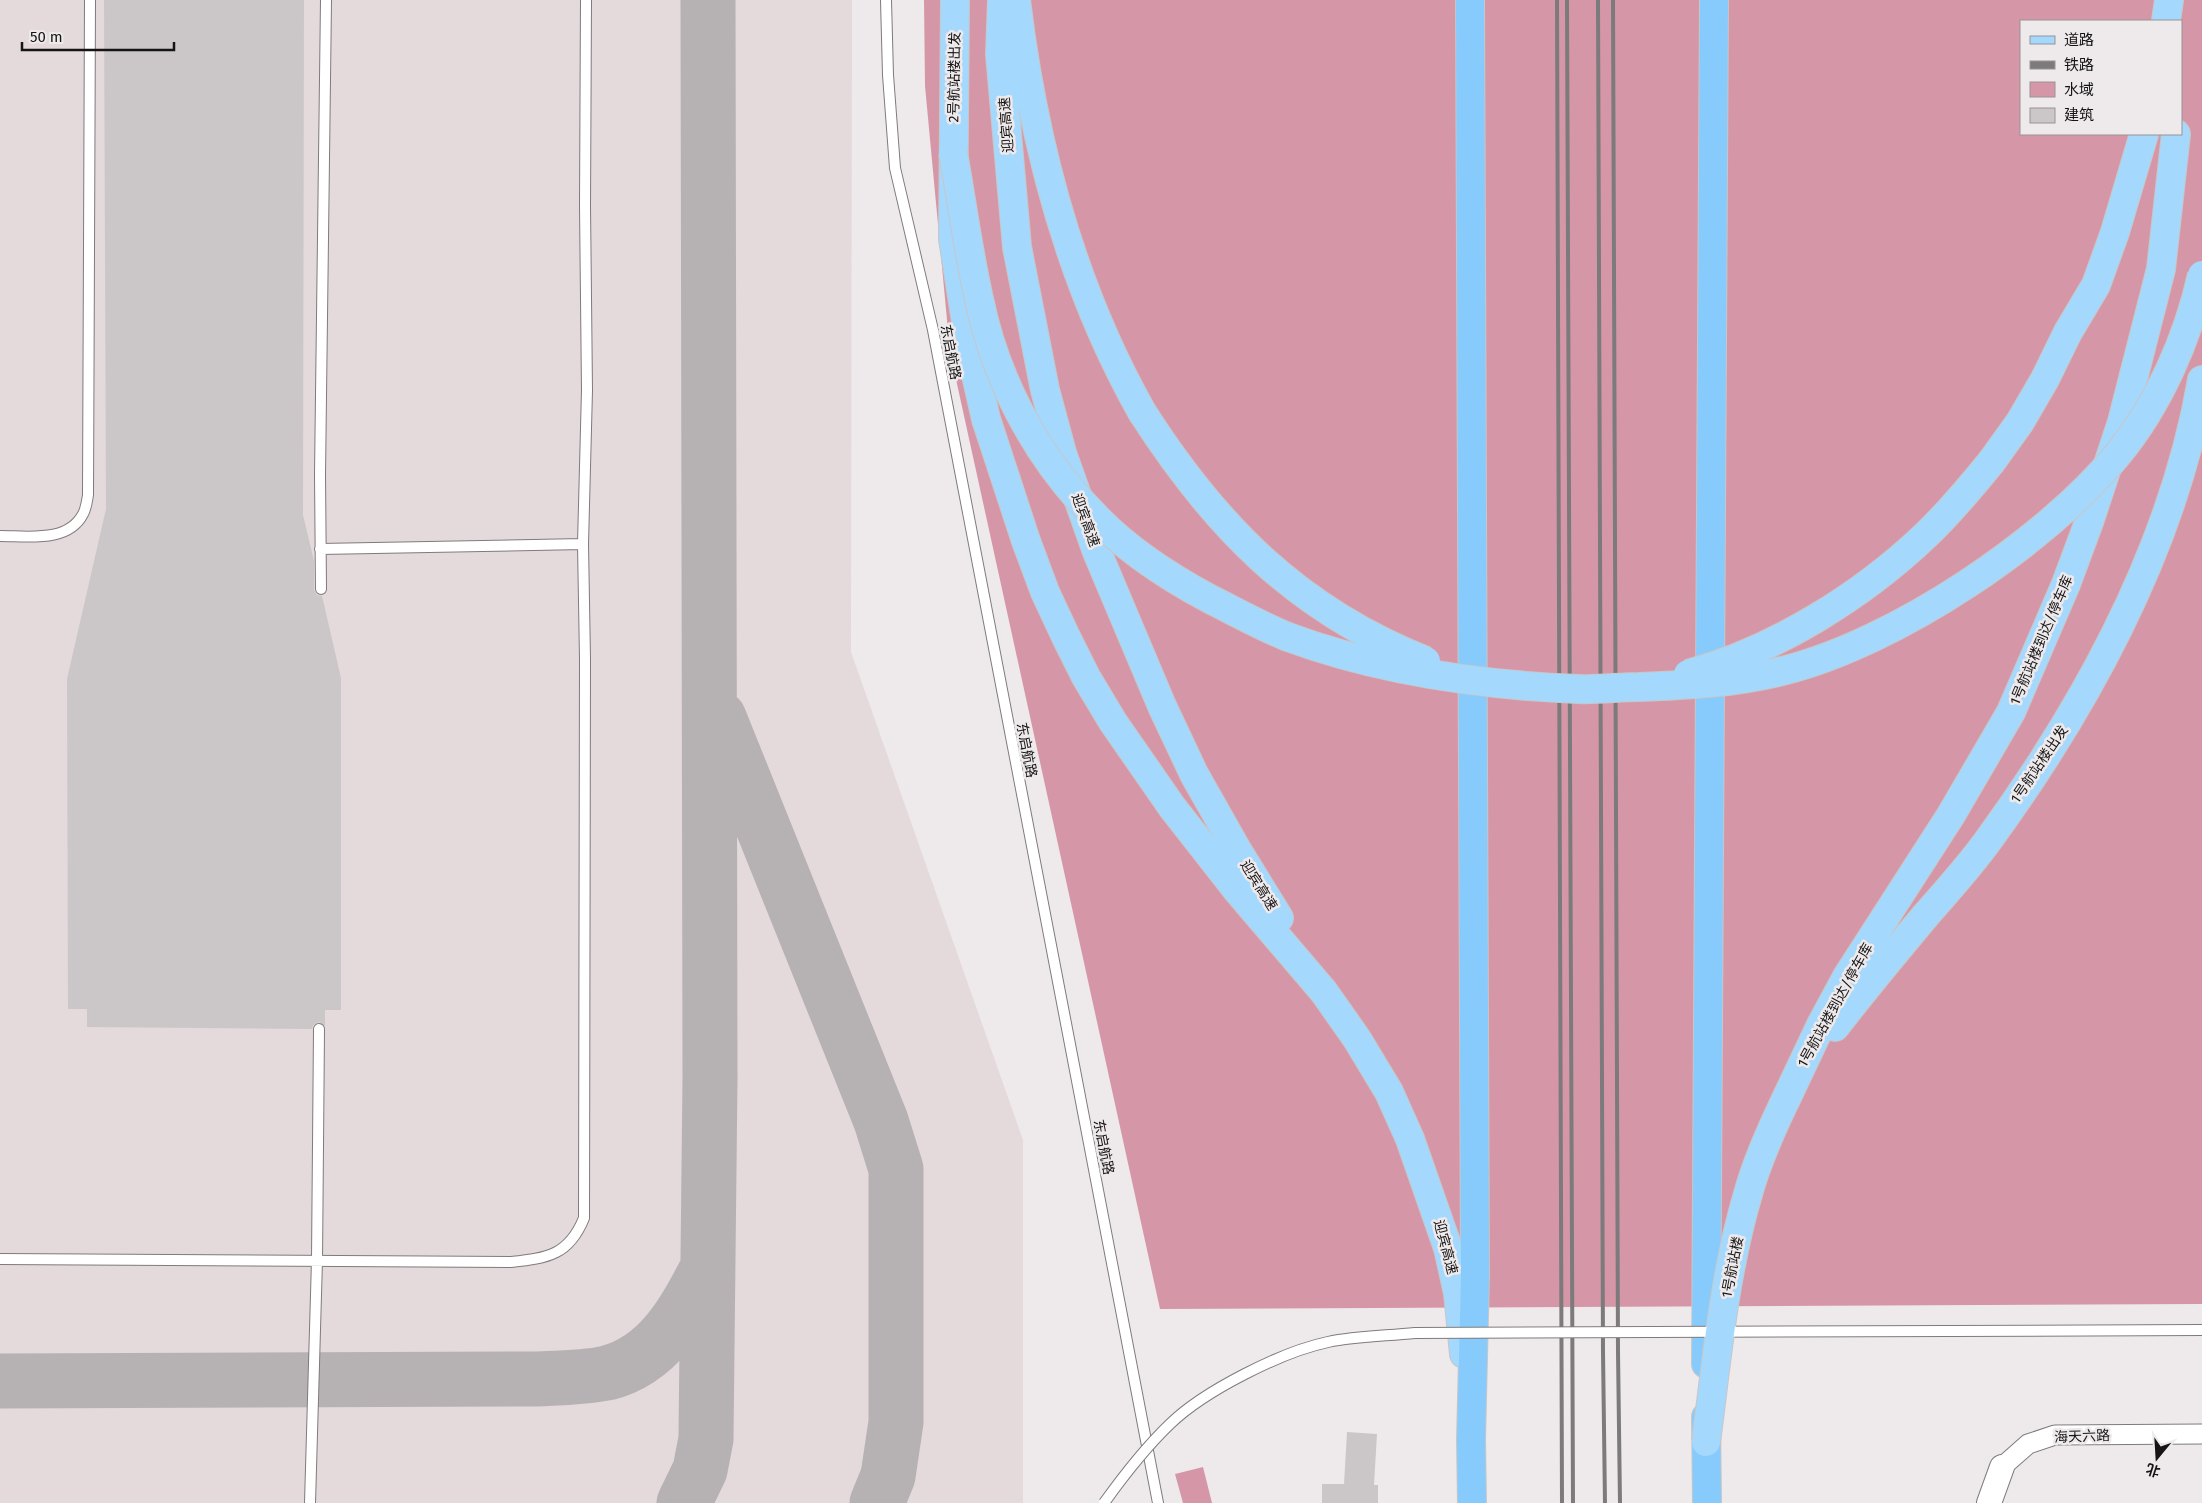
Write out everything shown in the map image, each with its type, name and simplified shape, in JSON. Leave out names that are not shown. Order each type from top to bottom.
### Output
[{"type":"highway","points":[[1470,0],[1475,1265],[1471,1440],[1472,1503]]},
{"type":"highway","points":[[1707,1503],[1714,0]]},
{"type":"main road","name":"2号航站楼出发","points":[[953,153],[955,0]]},
{"type":"main road","name":"迎宾高速","points":[[1002,0],[1000,54],[1017,247],[1045,390],[1062,453],[1097,552],[1162,706],[1194,774],[1237,850],[1324,992],[1357,1039],[1389,1092],[1410,1139],[1432,1197],[1448,1248],[1458,1293],[1471,1440]]},
{"type":"main road","points":[[1016,0],[1034,112],[1056,200],[1085,291],[1119,372],[1173,460],[1199,494],[1229,528],[1287,582],[1328,610],[1369,636],[1425,661],[1465,675],[1520,684]]},
{"type":"main road","points":[[2166,20],[2169,0]]},
{"type":"main road","points":[[2179,0],[2179,20]]},
{"type":"main road","points":[[1641,686],[1740,657],[1814,617],[1889,568],[1927,534],[1961,499],[2020,422],[2045,379],[2068,332],[2096,285],[2115,232],[2144,135]]},
{"type":"main road","name":"1号航站楼到达/停车库","points":[[1786,1099],[1821,1025],[1848,975],[1952,815],[2006,720],[2066,584],[2122,422],[2161,269],[2176,135]]},
{"type":"main road","points":[[953,153],[979,303],[1008,391],[1053,467],[1091,513],[1133,550],[1185,585],[1244,616],[1288,636],[1337,652],[1422,673],[1520,684],[1582,689],[1693,686],[1747,678],[1789,669],[1835,653],[1884,632],[1981,574],[2059,514],[2118,454],[2142,420],[2161,387],[2187,326],[2202,275]]},
{"type":"main road","name":"迎宾高速","points":[[953,153],[953,239],[971,354],[986,418],[1004,478],[1045,592],[1086,677],[1113,722],[1166,799],[1237,890],[1324,992]]},
{"type":"main road","name":"1号航站楼出发","points":[[1786,1099],[1805,1068],[1865,988],[1986,843],[2069,719],[2107,651],[2153,551],[2172,501],[2202,380]]},
{"type":"main road","name":"1号航站楼","points":[[1706,1442],[1727,1286],[1736,1240],[1756,1169],[1786,1099]]},
{"type":"street","name":"海天六路","points":[[2002,1467],[2028,1444],[2055,1435],[2202,1434]]},
{"type":"street","points":[[1989,1503],[2002,1467]]},
{"type":"lane","points":[[0,536],[58,534],[75,526],[84,513],[88,495],[90,0]]},
{"type":"lane","points":[[320,589],[326,0]]},
{"type":"lane","points":[[0,1259],[512,1262],[554,1255],[564,1249],[580,1230],[584,1218],[585,659],[583,544],[587,390],[585,206],[586,0]]},
{"type":"lane","name":"东启航路","points":[[886,0],[888,75],[895,168],[933,330],[1158,1503]]},
{"type":"lane","points":[[320,549],[583,544]]},
{"type":"lane","points":[[310,1503],[317,1260],[319,1029]]},
{"type":"lane","points":[[1104,1503],[1130,1467],[1171,1423],[1216,1390],[1266,1363],[1327,1342],[1415,1332],[2202,1330]]},
{"type":"shaded area","points":[[0,0],[852,0],[851,652],[1023,1140],[1023,1503],[0,1503]]},
{"type":"water","points":[[924,0],[2202,0],[2202,1304],[1160,1309],[950,352],[925,86]]},
{"type":"water","points":[[1203,1467],[1212,1503],[1183,1503],[1175,1474]]},
{"type":"building","points":[[104,0],[304,0],[303,515],[314,561],[314,590],[317,595],[322,596],[341,678],[341,1010],[325,1010],[325,1026],[319,1022],[313,1025],[312,1029],[87,1027],[87,1009],[68,1009],[67,679],[106,509]]},
{"type":"building","points":[[1347,1432],[1377,1434],[1374,1485],[1378,1485],[1378,1503],[1322,1503],[1322,1484],[1344,1484]]},
{"type":"taxiway","points":[[684,1503],[700,1470],[706,1439],[710,1078],[708,0]]},
{"type":"taxiway","points":[[719,718],[881,1121],[896,1169],[896,1422],[888,1476],[877,1503]]},
{"type":"taxiway","points":[[0,1381],[535,1379],[598,1375],[625,1367],[655,1346],[679,1318],[707,1269]]},
{"type":"railway","points":[[1557,0],[1562,1503]]},
{"type":"railway","points":[[1567,0],[1573,1503]]},
{"type":"railway","points":[[1598,0],[1605,1503]]},
{"type":"railway","points":[[1613,0],[1620,1503]]}]
